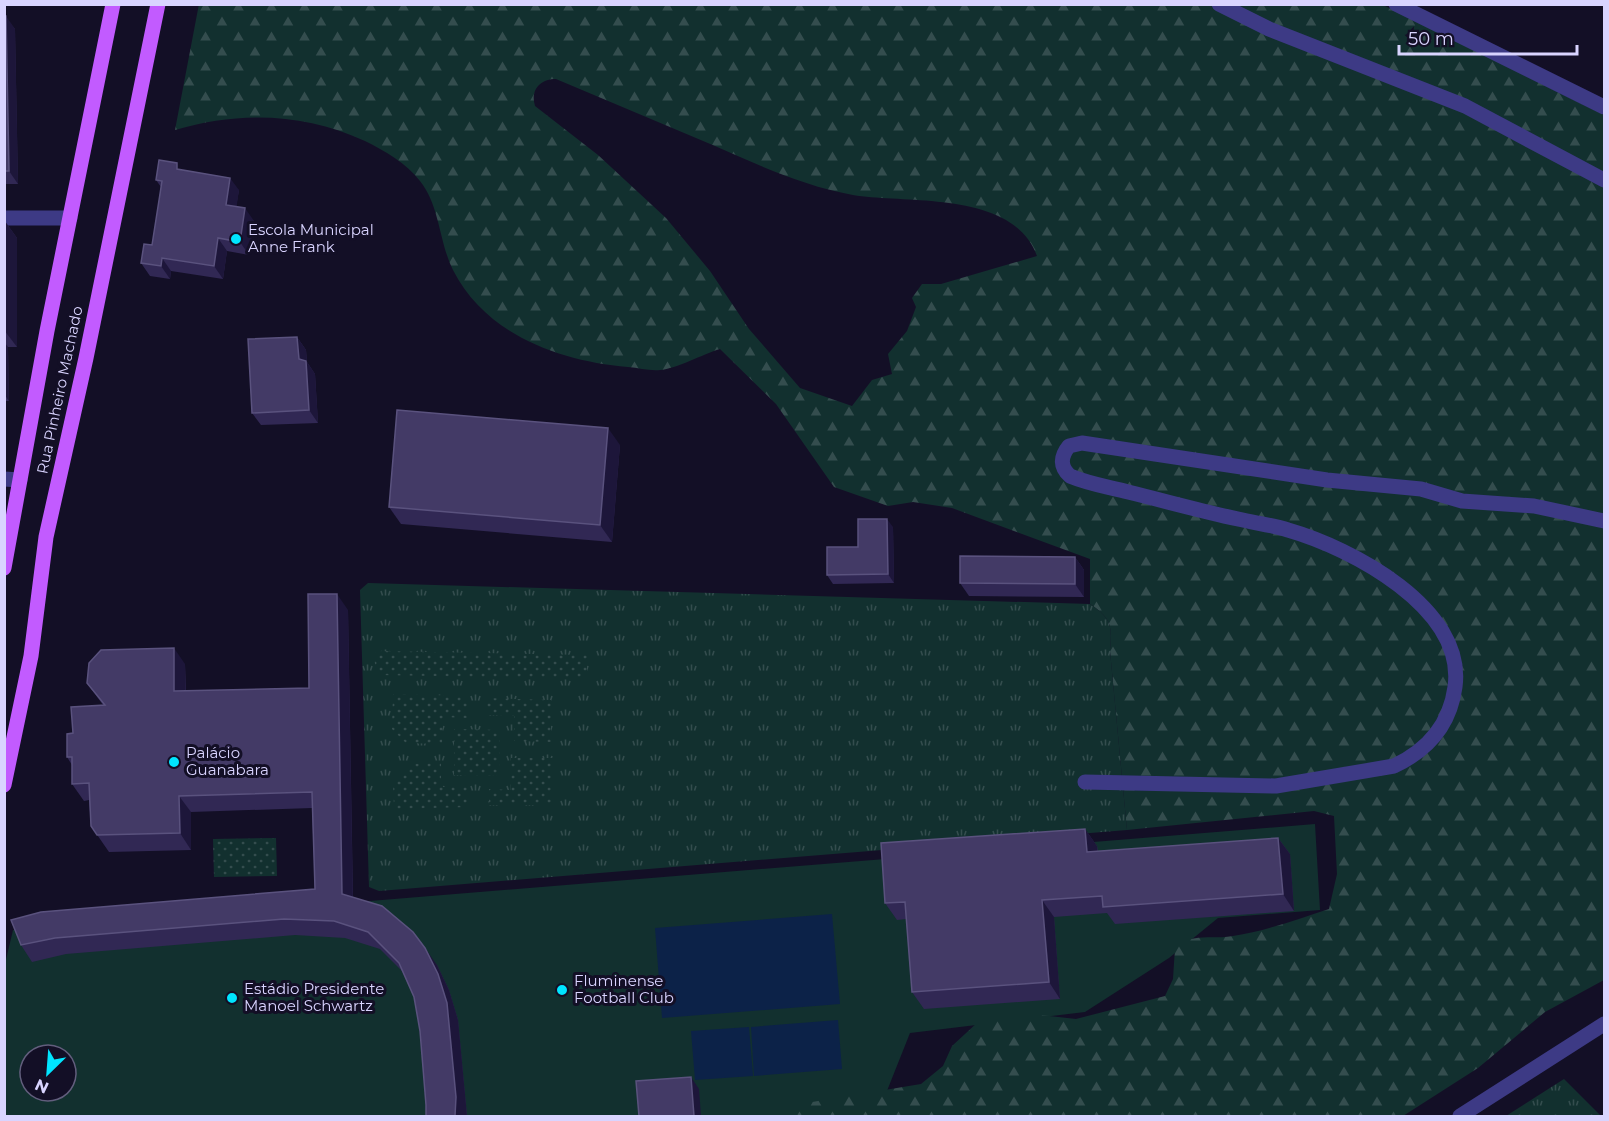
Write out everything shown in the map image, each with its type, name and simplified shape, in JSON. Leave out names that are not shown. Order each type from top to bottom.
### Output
[{"type":"main road","name":"Rua Pinheiro Machado","points":[[4,568],[113,4]]},
{"type":"main road","name":"Rua Pinheiro Machado","points":[[4,785],[31,656],[46,537],[90,340],[158,4]]},
{"type":"street","points":[[1220,4],[1269,29],[1465,106],[1605,180]]},
{"type":"street","points":[[1396,4],[1605,107]]},
{"type":"street","points":[[4,218],[70,218]]},
{"type":"street","points":[[1085,782],[1276,786],[1394,766],[1422,750],[1438,733],[1450,713],[1456,681],[1451,650],[1436,621],[1410,595],[1378,572],[1325,544],[1287,530],[1070,476],[1062,465],[1062,458],[1069,446],[1082,442],[1327,480],[1421,489],[1462,501],[1534,506],[1605,521]]},
{"type":"street","points":[[4,479],[20,480]]},
{"type":"street","points":[[1460,1116],[1605,1024]]},
{"type":"green space","points":[[199,4],[1383,5],[1604,115],[1604,980],[1545,1012],[1478,1068],[1403,1116],[792,1116],[800,1104],[921,1084],[943,1066],[952,1046],[978,1022],[1040,1015],[1076,1019],[1165,996],[1173,979],[1175,948],[1182,943],[1196,938],[1225,937],[1258,931],[1329,909],[1337,874],[1334,816],[1314,811],[1127,830],[1110,651],[1111,635],[1107,619],[1090,604],[1090,559],[952,508],[913,502],[888,506],[834,487],[776,404],[720,349],[674,367],[652,370],[602,364],[551,351],[527,341],[505,328],[485,312],[467,293],[448,259],[436,213],[420,181],[395,158],[365,141],[319,125],[272,118],[224,120],[175,130]],"holes":[[[556,79],[800,181],[853,195],[957,204],[983,210],[1006,220],[1024,235],[1037,256],[941,284],[922,284],[912,298],[916,307],[907,331],[888,354],[892,374],[872,380],[852,406],[800,388],[749,329],[710,271],[666,218],[598,155],[535,106],[534,95],[538,86],[545,81]]]},
{"type":"green space","points":[[368,583],[1090,604],[1107,619],[1111,635],[1110,651],[1127,830],[379,891],[369,887],[360,590]]},
{"type":"green space","points":[[378,651],[587,655],[587,679],[380,675],[376,673],[374,654]]},
{"type":"green space","points":[[393,694],[469,696],[468,718],[443,717],[442,744],[406,743],[392,729]]},
{"type":"green space","points":[[486,698],[551,700],[551,742],[514,741],[514,716],[486,715]]},
{"type":"green space","points":[[454,729],[500,730],[499,776],[454,775]]},
{"type":"green space","points":[[511,758],[553,758],[553,805],[489,805],[489,789],[511,790]]},
{"type":"green space","points":[[441,763],[441,787],[469,787],[469,807],[394,809],[393,781],[409,764]]},
{"type":"green space","name":"Fluminense Football Club","points":[[1315,824],[1320,910],[1218,918],[1169,958],[1085,1012],[910,1033],[877,1116],[5,1116],[4,968],[13,930]]},
{"type":"green space","points":[[276,838],[277,876],[214,877],[213,839]]},
{"type":"green space","points":[[1564,1079],[1601,1116],[1506,1116]]},
{"type":"water","points":[[832,914],[840,1004],[662,1018],[655,928]]},
{"type":"water","points":[[838,1020],[842,1069],[754,1076],[751,1027]]},
{"type":"water","points":[[749,1027],[753,1076],[695,1080],[691,1031]]},
{"type":"building","points":[[4,16],[6,16],[9,171],[4,171]]},
{"type":"building","points":[[159,160],[177,163],[177,169],[230,178],[226,205],[245,208],[240,242],[218,238],[214,266],[162,258],[161,266],[141,263],[144,244],[152,245],[162,181],[156,180]]},
{"type":"building","points":[[297,337],[299,359],[306,361],[309,410],[252,413],[248,339]]},
{"type":"building","points":[[397,410],[608,428],[600,525],[389,507]]},
{"type":"building","points":[[858,519],[887,519],[888,574],[827,575],[827,547],[858,547]]},
{"type":"building","points":[[960,556],[1075,557],[1075,584],[960,583]]},
{"type":"building","points":[[308,594],[337,594],[342,894],[382,906],[413,932],[425,948],[438,974],[447,1003],[456,1097],[455,1116],[426,1116],[420,1031],[414,997],[399,963],[368,932],[334,921],[284,919],[55,938],[21,945],[11,920],[41,912],[315,889],[312,792],[179,796],[180,833],[97,835],[91,826],[89,783],[72,784],[72,757],[67,757],[67,734],[73,733],[71,707],[105,705],[87,683],[89,663],[101,650],[174,648],[174,691],[309,688]]},
{"type":"building","points":[[1085,829],[1087,852],[1278,838],[1283,894],[1103,907],[1102,896],[1042,900],[1049,982],[912,992],[905,902],[885,903],[881,843]]},
{"type":"building","points":[[691,1077],[694,1116],[639,1116],[636,1081]]},
{"type":"place","name":"Escola Municipal Anne Frank","points":[[236,239]]},
{"type":"place","name":"Palácio Guanabara","points":[[174,762]]},
{"type":"place","name":"Fluminense Football Club","points":[[562,990]]},
{"type":"place","name":"Estádio Presidente Manoel Schwartz","points":[[232,998]]}]
